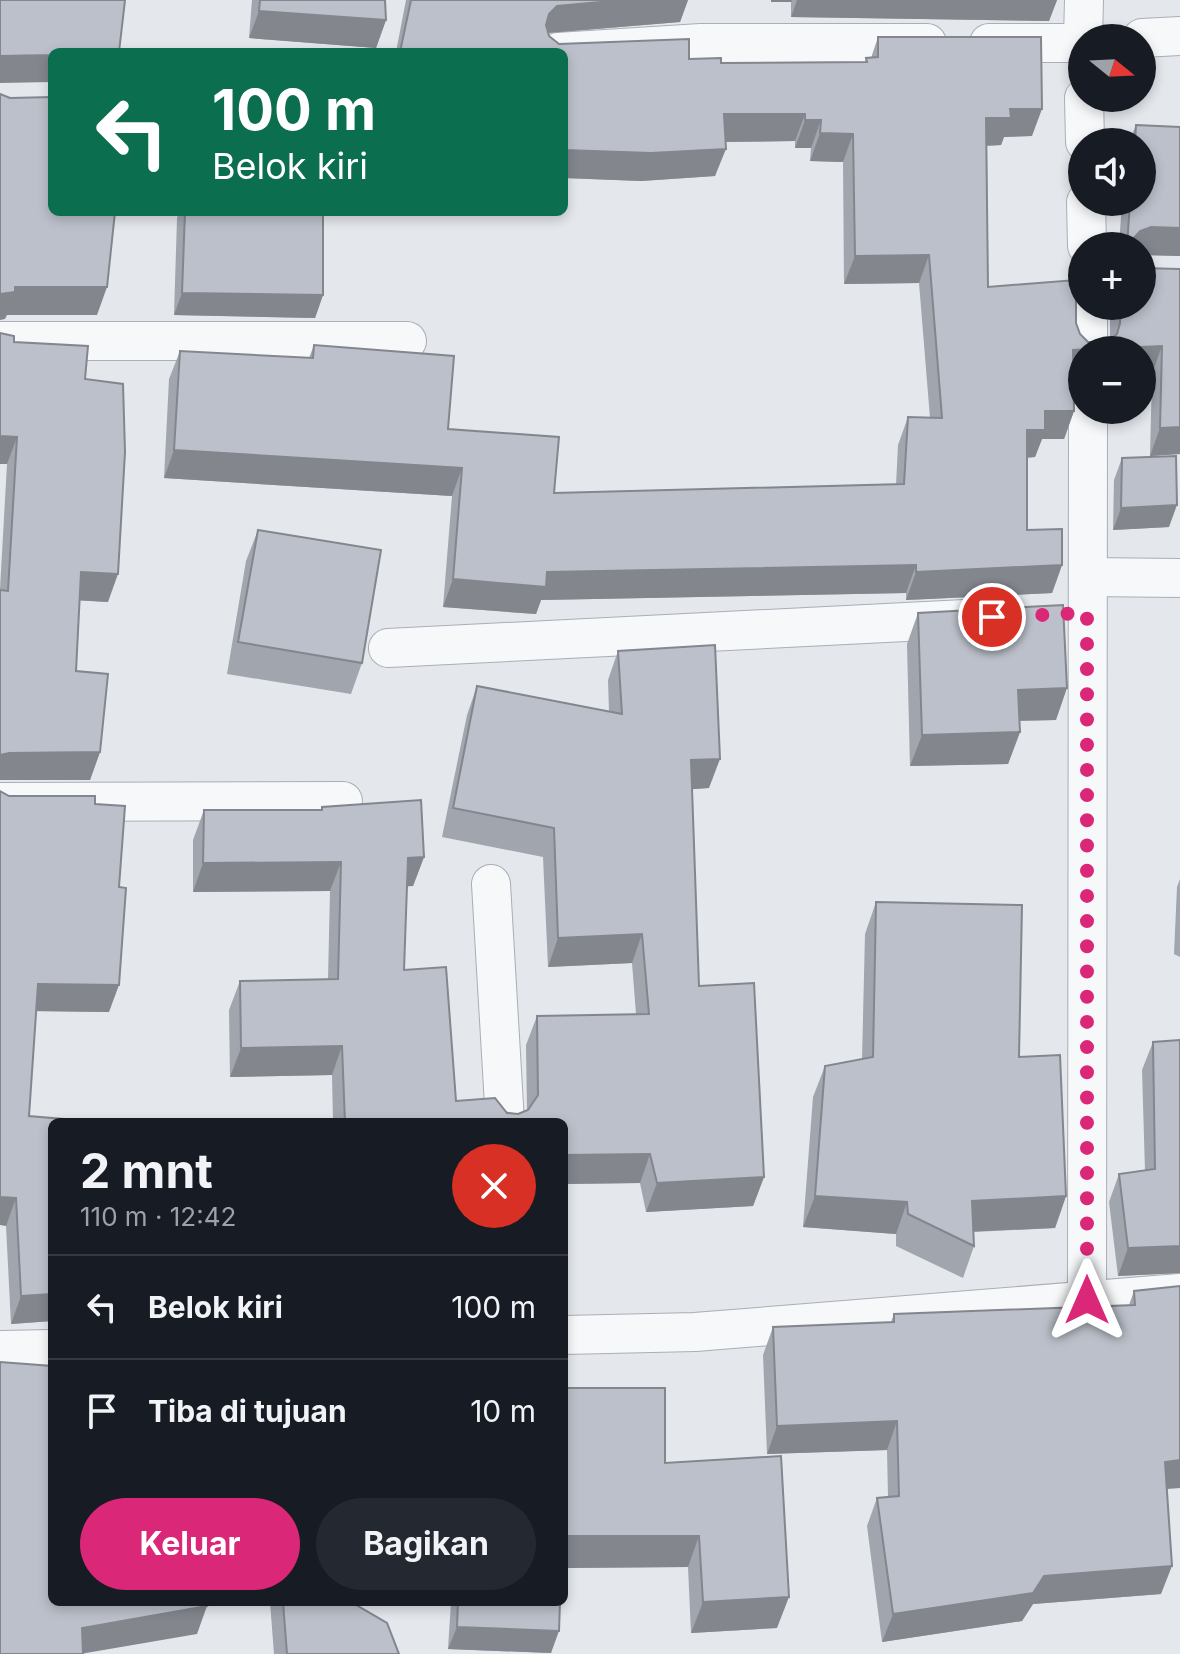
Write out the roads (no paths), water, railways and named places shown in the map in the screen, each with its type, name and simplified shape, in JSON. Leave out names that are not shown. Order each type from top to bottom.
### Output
[{"type":"street","points":[[1083,24],[1084,0]]},
{"type":"street","points":[[1156,37],[1180,36]]},
{"type":"street","points":[[568,51],[701,43],[1068,40]]},
{"type":"street","points":[[0,341],[407,341]]},
{"type":"street","points":[[1087,424],[1077,601],[1087,1300]]},
{"type":"street","points":[[1077,601],[1180,578]]},
{"type":"street","points":[[388,648],[1008,617]]},
{"type":"street","points":[[0,802],[343,801]]},
{"type":"street","points":[[491,884],[505,1118]]},
{"type":"street","points":[[568,1335],[695,1332],[1180,1293]]},
{"type":"street","points":[[0,1350],[48,1349]]}]
